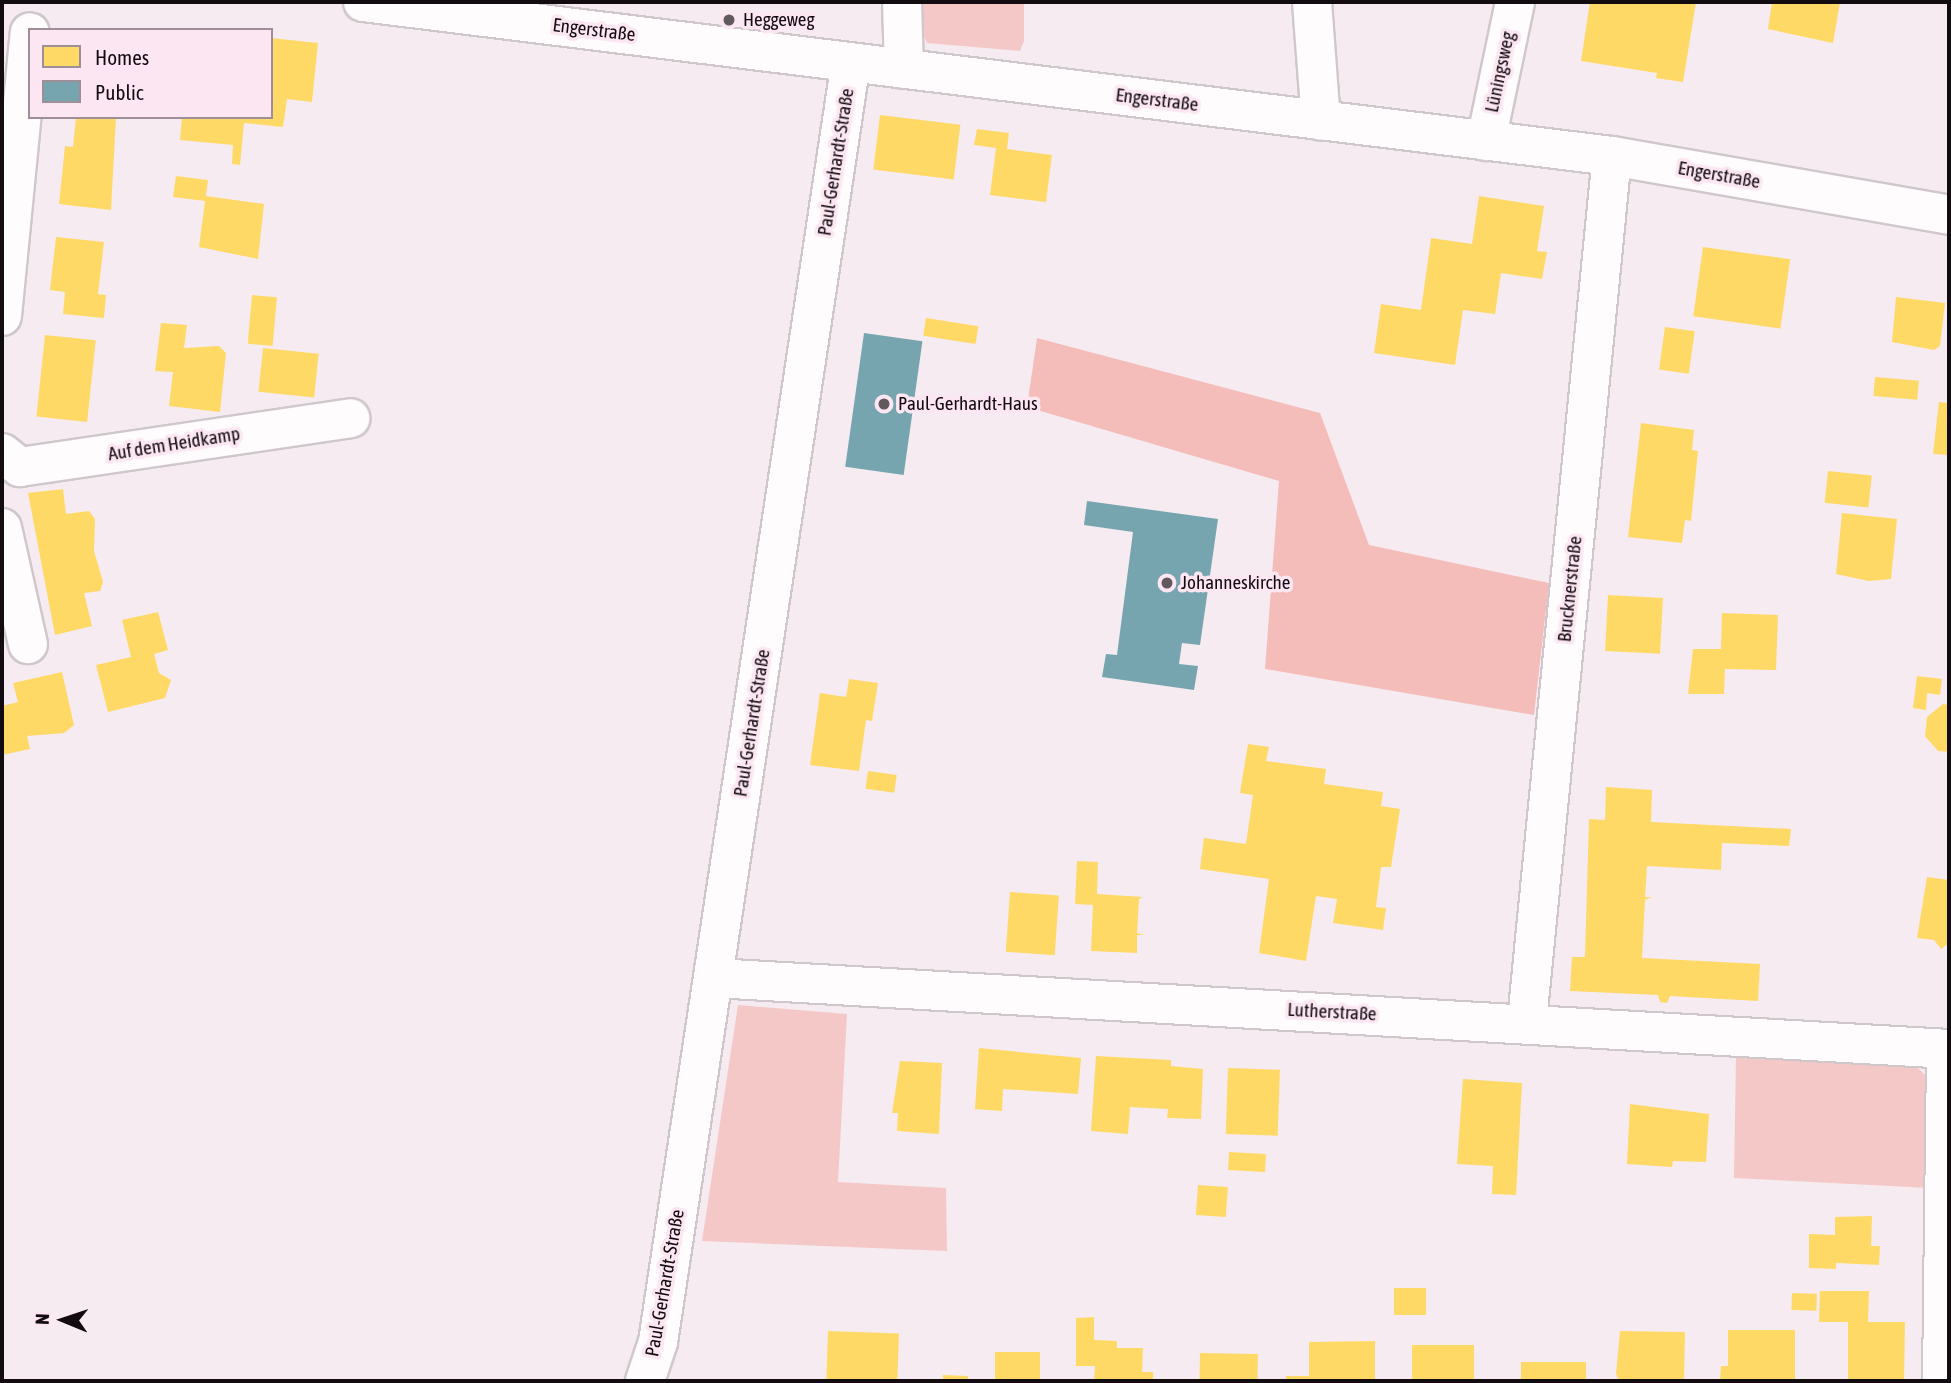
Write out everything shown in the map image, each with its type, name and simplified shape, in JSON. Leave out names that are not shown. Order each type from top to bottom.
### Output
[{"type":"street","points":[[30,28],[33,2]]},
{"type":"street","name":"Engerstraße","points":[[363,2],[1612,156],[1949,215]]},
{"type":"street","points":[[902,2],[904,69]]},
{"type":"street","points":[[1312,2],[1321,121]]},
{"type":"street","name":"Lüningsweg","points":[[1486,141],[1515,2]]},
{"type":"street","points":[[2,316],[28,51]]},
{"type":"street","name":"Paul-Gerhardt-Straße","points":[[645,1381],[658,1342],[851,62]]},
{"type":"street","name":"Brucknerstraße","points":[[1527,1021],[1612,156]]},
{"type":"street","name":"Auf dem Heidkamp","points":[[2,453],[20,467],[350,418]]},
{"type":"street","points":[[2,528],[28,645]]},
{"type":"street","name":"Lutherstraße","points":[[714,978],[1527,1021],[1947,1049]]},
{"type":"street","points":[[1942,1381],[1947,1049]]},
{"type":"shaded area","points":[[909,2],[1024,2],[1024,41],[1020,51],[927,43]]},
{"type":"shaded area","points":[[1037,338],[1320,413],[1369,545],[1549,583],[1534,715],[1265,669],[1279,481],[1027,407]]},
{"type":"shaded area","points":[[738,1005],[847,1014],[838,1182],[946,1188],[947,1251],[702,1241]]},
{"type":"shaded area","points":[[1736,1055],[1914,1064],[1927,1077],[1929,1188],[1734,1178]]},
{"type":"building: Homes","points":[[1590,2],[1696,2],[1683,82],[1656,78],[1657,73],[1581,61]]},
{"type":"building: Homes","points":[[1772,2],[1840,2],[1833,43],[1768,29]]},
{"type":"building: Homes","points":[[273,38],[318,43],[312,102],[287,99],[283,127],[244,123],[240,165],[232,164],[233,145],[180,140],[182,119],[273,119]]},
{"type":"building: Homes","points":[[880,115],[960,125],[954,179],[873,170]]},
{"type":"building: Homes","points":[[76,119],[116,119],[111,210],[59,204],[65,146],[73,147]]},
{"type":"building: Homes","points":[[977,129],[1009,133],[1007,149],[1052,155],[1046,202],[990,195],[996,148],[974,145]]},
{"type":"building: Homes","points":[[176,176],[208,180],[206,196],[264,204],[258,259],[199,247],[205,201],[173,197]]},
{"type":"building: Homes","points":[[1479,196],[1544,206],[1537,251],[1547,252],[1542,279],[1501,273],[1495,314],[1463,310],[1455,365],[1374,353],[1381,304],[1421,310],[1431,238],[1472,244]]},
{"type":"building: Homes","points":[[56,237],[104,242],[98,294],[106,295],[104,318],[63,314],[65,292],[50,290]]},
{"type":"building: Homes","points":[[1703,247],[1790,259],[1780,329],[1693,316]]},
{"type":"building: Homes","points":[[252,295],[277,297],[273,346],[248,344]]},
{"type":"building: Homes","points":[[1896,297],[1945,303],[1940,346],[1934,350],[1892,342]]},
{"type":"building: Homes","points":[[926,318],[978,326],[976,344],[923,336]]},
{"type":"building: Homes","points":[[161,323],[187,325],[184,348],[219,346],[226,353],[220,412],[169,406],[173,372],[155,371]]},
{"type":"building: Homes","points":[[1665,327],[1695,331],[1689,374],[1659,370]]},
{"type":"building: Homes","points":[[45,335],[96,340],[87,422],[36,417]]},
{"type":"building: Homes","points":[[263,348],[319,354],[314,398],[258,392]]},
{"type":"building: Homes","points":[[1875,377],[1919,381],[1917,400],[1873,396]]},
{"type":"building: Homes","points":[[1939,402],[1949,403],[1949,455],[1933,454]]},
{"type":"building: Homes","points":[[1641,423],[1694,430],[1692,450],[1698,451],[1691,521],[1685,520],[1682,543],[1628,537]]},
{"type":"building: Homes","points":[[1828,471],[1872,476],[1868,507],[1825,503]]},
{"type":"building: Homes","points":[[63,489],[66,514],[89,511],[95,519],[94,551],[103,582],[100,591],[84,593],[92,626],[55,635],[28,493]]},
{"type":"building: Homes","points":[[1842,513],[1897,519],[1891,579],[1869,581],[1836,574]]},
{"type":"building: Homes","points":[[1608,595],[1663,598],[1660,654],[1605,651]]},
{"type":"building: Homes","points":[[158,612],[168,650],[154,654],[159,673],[171,680],[165,698],[108,712],[96,665],[131,657],[122,620]]},
{"type":"building: Homes","points":[[1722,613],[1778,615],[1776,670],[1725,669],[1724,694],[1688,694],[1693,649],[1721,649]]},
{"type":"building: Homes","points":[[62,672],[74,725],[64,733],[27,736],[30,749],[2,755],[2,706],[18,702],[13,683]]},
{"type":"building: Homes","points":[[1917,676],[1942,679],[1940,695],[1927,693],[1926,710],[1913,708]]},
{"type":"building: Homes","points":[[849,679],[878,683],[872,721],[866,720],[859,771],[810,765],[820,693],[846,697]]},
{"type":"building: Homes","points":[[1943,704],[1949,705],[1949,752],[1938,751],[1925,736],[1927,717]]},
{"type":"building: Homes","points":[[1248,744],[1269,747],[1266,761],[1326,769],[1324,784],[1383,792],[1381,806],[1400,809],[1391,867],[1381,867],[1376,907],[1386,908],[1383,930],[1333,923],[1337,899],[1316,896],[1306,961],[1259,953],[1269,879],[1200,869],[1204,838],[1246,844],[1253,795],[1240,793]]},
{"type":"building: Homes","points":[[868,771],[897,775],[894,793],[865,789]]},
{"type":"building: Homes","points":[[1606,787],[1652,790],[1651,822],[1791,829],[1789,846],[1722,843],[1721,870],[1647,866],[1645,897],[1652,897],[1645,900],[1642,958],[1760,964],[1758,1001],[1670,996],[1667,1003],[1660,1002],[1658,995],[1570,991],[1572,957],[1585,957],[1589,819],[1605,820]]},
{"type":"building: Homes","points":[[1077,861],[1098,862],[1097,894],[1143,897],[1139,899],[1137,933],[1144,935],[1137,935],[1137,953],[1091,951],[1093,905],[1075,904]]},
{"type":"building: Homes","points":[[1927,877],[1949,880],[1949,943],[1941,949],[1934,940],[1917,938]]},
{"type":"building: Homes","points":[[1010,892],[1059,895],[1055,955],[1006,952]]},
{"type":"building: Homes","points":[[979,1048],[1081,1058],[1078,1094],[1003,1089],[1002,1111],[975,1109]]},
{"type":"building: Homes","points":[[1096,1056],[1171,1060],[1171,1066],[1203,1069],[1201,1119],[1167,1118],[1168,1109],[1130,1107],[1128,1134],[1091,1131]]},
{"type":"building: Homes","points":[[900,1061],[942,1063],[939,1134],[897,1131],[898,1113],[892,1113]]},
{"type":"building: Homes","points":[[1228,1068],[1280,1070],[1278,1136],[1226,1134]]},
{"type":"building: Homes","points":[[1463,1079],[1522,1083],[1516,1195],[1492,1194],[1493,1166],[1457,1164]]},
{"type":"building: Homes","points":[[1630,1104],[1709,1114],[1706,1162],[1673,1161],[1672,1167],[1627,1164]]},
{"type":"building: Homes","points":[[1229,1152],[1266,1154],[1265,1172],[1228,1170]]},
{"type":"building: Homes","points":[[1198,1185],[1228,1187],[1226,1217],[1196,1215]]},
{"type":"building: Homes","points":[[1872,1216],[1871,1246],[1880,1246],[1879,1265],[1836,1263],[1836,1269],[1809,1268],[1809,1234],[1835,1235],[1835,1217]]},
{"type":"building: Homes","points":[[1394,1288],[1426,1288],[1426,1315],[1394,1315]]},
{"type":"building: Homes","points":[[1820,1291],[1869,1291],[1868,1322],[1905,1322],[1904,1381],[1848,1381],[1848,1322],[1819,1322]]},
{"type":"building: Homes","points":[[1792,1293],[1817,1294],[1816,1311],[1791,1310]]},
{"type":"building: Homes","points":[[1094,1317],[1094,1340],[1117,1341],[1117,1348],[1143,1348],[1142,1372],[1153,1372],[1153,1381],[1094,1381],[1095,1366],[1076,1366],[1076,1318]]},
{"type":"building: Homes","points":[[1728,1330],[1795,1330],[1795,1381],[1720,1381],[1721,1366],[1728,1366]]},
{"type":"building: Homes","points":[[828,1331],[899,1333],[897,1381],[826,1381]]},
{"type":"building: Homes","points":[[1620,1331],[1685,1332],[1684,1381],[1619,1381],[1616,1374]]},
{"type":"building: Homes","points":[[1375,1341],[1375,1381],[1286,1381],[1286,1376],[1309,1376],[1309,1342]]},
{"type":"building: Homes","points":[[1412,1345],[1474,1345],[1474,1381],[1412,1381]]},
{"type":"building: Homes","points":[[995,1352],[1040,1352],[1040,1381],[995,1381]]},
{"type":"building: Homes","points":[[1200,1353],[1258,1354],[1258,1381],[1200,1381]]},
{"type":"building: Homes","points":[[1521,1362],[1586,1362],[1586,1381],[1521,1381]]},
{"type":"building: Homes","points":[[943,1375],[968,1376],[968,1381],[943,1381]]},
{"type":"building: Public","name":"Paul-Gerhardt-Haus","points":[[864,333],[922,341],[904,475],[845,467]]},
{"type":"building: Public","name":"Johanneskirche","points":[[1087,501],[1218,519],[1200,645],[1182,643],[1179,664],[1198,666],[1194,690],[1102,677],[1106,654],[1117,655],[1133,532],[1084,525]]},
{"type":"place","name":"Heggeweg","points":[[729,20]]},
{"type":"place","name":"Paul-Gerhardt-Haus","points":[[884,404]]},
{"type":"place","name":"Johanneskirche","points":[[1167,583]]}]
